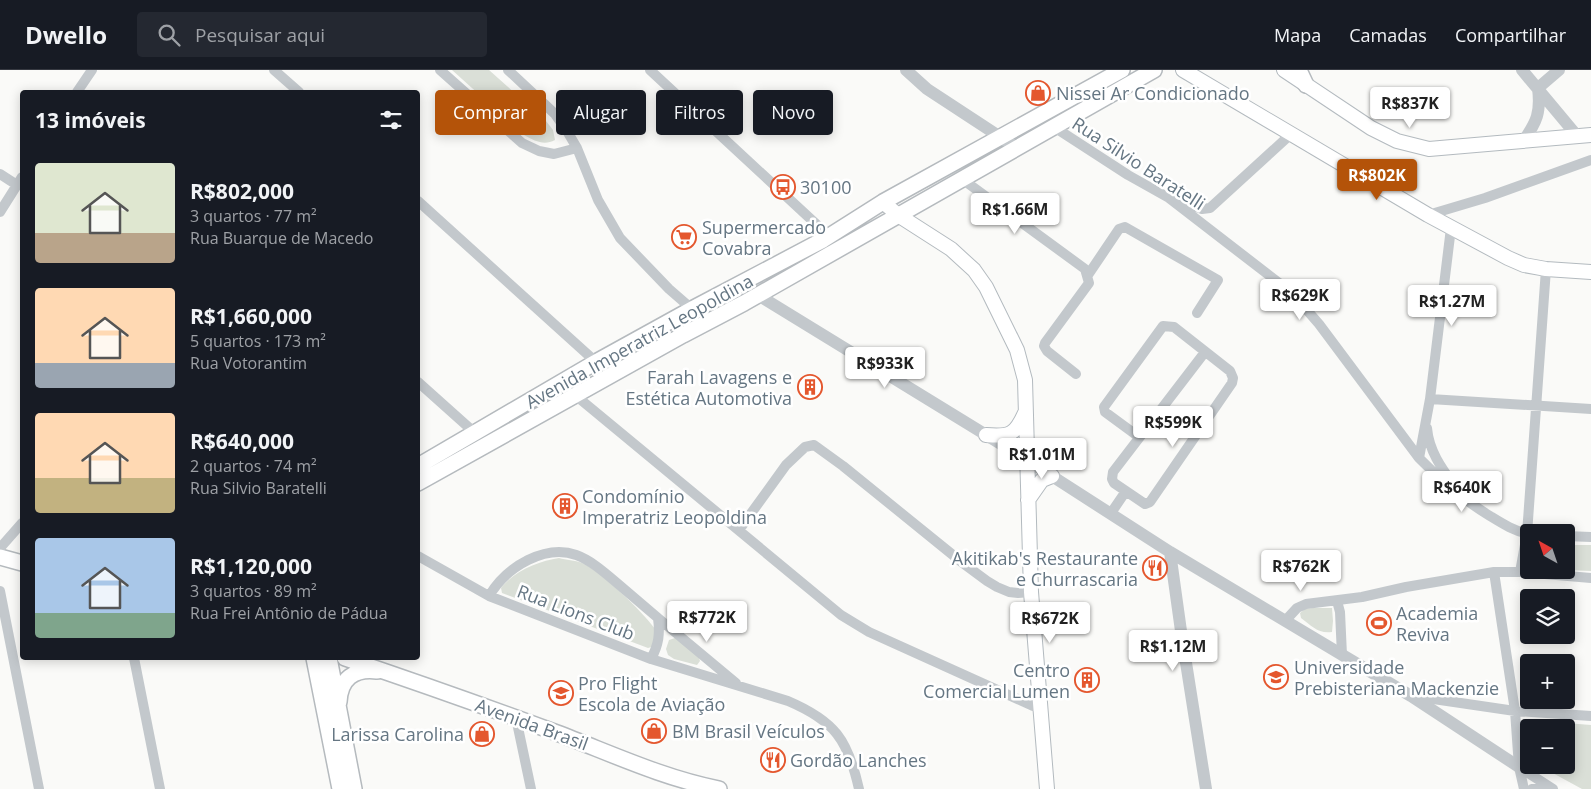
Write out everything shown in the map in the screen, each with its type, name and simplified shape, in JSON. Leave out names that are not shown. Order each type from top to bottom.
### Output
[{"type":"main road","name":"Avenida Imperatriz Leopoldina","points":[[420,465],[596,362],[829,236],[883,202],[1122,70]]},
{"type":"main road","name":"Avenida Imperatriz Leopoldina","points":[[420,482],[758,295],[1154,70]]},
{"type":"main road","points":[[1183,70],[1428,215],[1508,258],[1524,265],[1546,269],[1591,272]]},
{"type":"main road","points":[[1284,70],[1371,128],[1397,141],[1429,149],[1585,136]]},
{"type":"main road","points":[[1299,70],[1306,84]]},
{"type":"main road","points":[[883,202],[898,215],[952,249],[974,270],[986,287],[1017,350],[1025,380],[1031,592],[1047,789]]},
{"type":"main road","points":[[758,295],[758,288],[765,270]]},
{"type":"main road","points":[[986,435],[1000,436],[1012,433],[1019,426],[1026,410]]},
{"type":"main road","points":[[1028,501],[1042,480],[1052,476]]},
{"type":"main road","points":[[0,557],[20,562]]},
{"type":"main road","points":[[314,660],[340,789]]},
{"type":"main road","points":[[329,660],[354,789]]},
{"type":"main road","name":"Avenida Brasil","points":[[351,660],[516,718],[700,787],[719,789]]},
{"type":"main road","points":[[338,708],[340,690],[346,679],[359,672],[368,670],[388,672]]},
{"type":"street","points":[[78,90],[92,70]]},
{"type":"street","points":[[274,70],[297,90]]},
{"type":"street","points":[[440,70],[522,143],[539,151],[554,154],[577,148]]},
{"type":"street","points":[[508,70],[555,114],[577,148],[598,200],[620,238],[692,309]]},
{"type":"street","points":[[650,70],[829,236]]},
{"type":"street","points":[[906,70],[927,89],[1017,148]]},
{"type":"street","points":[[1522,70],[1585,136]]},
{"type":"street","points":[[1538,88],[1559,70]]},
{"type":"street","points":[[1523,142],[1536,123],[1540,105],[1538,88]]},
{"type":"street","name":"Rua Silvio Baratelli","points":[[1054,127],[1128,175],[1169,198],[1292,293],[1319,324],[1419,458],[1437,477],[1466,501],[1509,528],[1520,531]]},
{"type":"street","points":[[1169,198],[1202,209],[1210,208],[1291,134]]},
{"type":"street","points":[[1428,215],[1485,198],[1591,160]]},
{"type":"street","points":[[0,174],[20,181],[0,212]]},
{"type":"street","points":[[962,180],[1087,272],[1089,283],[1044,346],[1047,351],[1076,374]]},
{"type":"street","points":[[420,203],[596,362]]},
{"type":"street","points":[[1087,272],[1119,229],[1125,227],[1218,280],[1197,313]]},
{"type":"street","points":[[1419,458],[1430,399],[1451,228]]},
{"type":"street","points":[[1529,524],[1546,269]]},
{"type":"street","points":[[758,295],[1027,460],[1170,552],[1205,571],[1411,696],[1552,788]]},
{"type":"street","points":[[1139,437],[1105,412],[1104,407],[1163,326],[1174,327],[1230,371],[1233,378],[1232,383],[1150,502],[1145,504],[1114,483],[1112,479],[1113,472],[1205,352]]},
{"type":"street","points":[[420,384],[475,433]]},
{"type":"street","points":[[575,395],[841,615],[869,632],[1033,706],[1041,707]]},
{"type":"street","points":[[1430,399],[1591,409]]},
{"type":"street","points":[[1426,422],[1427,435],[1436,459],[1466,501]]},
{"type":"street","points":[[739,530],[786,465],[805,447],[814,445],[987,581],[1009,592],[1031,592]]},
{"type":"street","points":[[1111,513],[1126,491]]},
{"type":"street","points":[[0,548],[20,524]]},
{"type":"street","points":[[1575,536],[1591,537]]},
{"type":"street","name":"Rua Lions Club","points":[[489,596],[495,586],[505,576],[521,564],[538,555],[553,552],[574,554],[592,562],[740,687]]},
{"type":"street","points":[[1170,552],[1206,789]]},
{"type":"street","name":"Rua Lions Club","points":[[420,557],[489,596],[651,658],[788,701],[808,710],[823,719],[844,742],[853,765],[859,789]]},
{"type":"street","points":[[1285,621],[1301,605],[1337,601],[1494,572],[1520,572]]},
{"type":"street","points":[[1494,572],[1515,710],[1519,767],[1524,789]]},
{"type":"street","points":[[1575,577],[1591,578]]},
{"type":"street","points":[[0,591],[39,789]]},
{"type":"street","points":[[1337,601],[1340,612],[1342,655]]},
{"type":"street","name":"Rua Lions Club","points":[[651,658],[657,648],[660,633],[658,618]]},
{"type":"street","points":[[134,660],[160,789]]},
{"type":"street","points":[[1411,696],[1515,710],[1591,716]]},
{"type":"street","points":[[516,718],[531,789]]},
{"type":"street","points":[[1532,789],[1552,788]]},
{"type":"shaded area","points":[[452,70],[489,70],[511,90],[474,90]]},
{"type":"shaded area","points":[[546,121],[553,130],[555,140],[547,143],[536,141],[524,135],[546,135]]},
{"type":"shaded area","points":[[1575,545],[1591,545],[1591,571],[1575,570]]},
{"type":"shaded area","points":[[559,558],[579,562],[590,567],[621,593],[655,629],[655,646],[648,648],[502,593],[501,588],[506,582],[520,572],[535,564]]},
{"type":"shaded area","points":[[1332,608],[1332,632],[1319,631],[1301,618],[1300,613],[1305,609]]},
{"type":"shaded area","points":[[675,638],[698,655],[700,661],[697,665],[674,659],[668,655],[666,649],[669,640]]},
{"type":"shaded area","points":[[1575,724],[1591,725],[1591,789],[1582,789],[1554,774],[1575,774]]},
{"type":"place","name":"Nissei Ar Condicionado","points":[[1038,93]]},
{"type":"place","name":"30100","points":[[783,187]]},
{"type":"place","name":"Supermercado Covabra","points":[[684,237]]},
{"type":"place","name":"Farah Lavagens e Estética Automotiva","points":[[810,387]]},
{"type":"place","name":"Condomínio Imperatriz Leopoldina","points":[[565,506]]},
{"type":"place","name":"Akitikab's Restaurante e Churrascaria","points":[[1155,568]]},
{"type":"place","name":"Academia Reviva","points":[[1379,623]]},
{"type":"place","name":"Universidade Prebisteriana Mackenzie","points":[[1276,677]]},
{"type":"place","name":"Centro Comercial Lumen","points":[[1087,680]]},
{"type":"place","name":"Pro Flight Escola de Aviação","points":[[561,693]]},
{"type":"place","name":"BM Brasil Veículos","points":[[654,731]]},
{"type":"place","name":"Larissa Carolina","points":[[482,734]]},
{"type":"place","name":"Gordão Lanches","points":[[773,760]]}]
